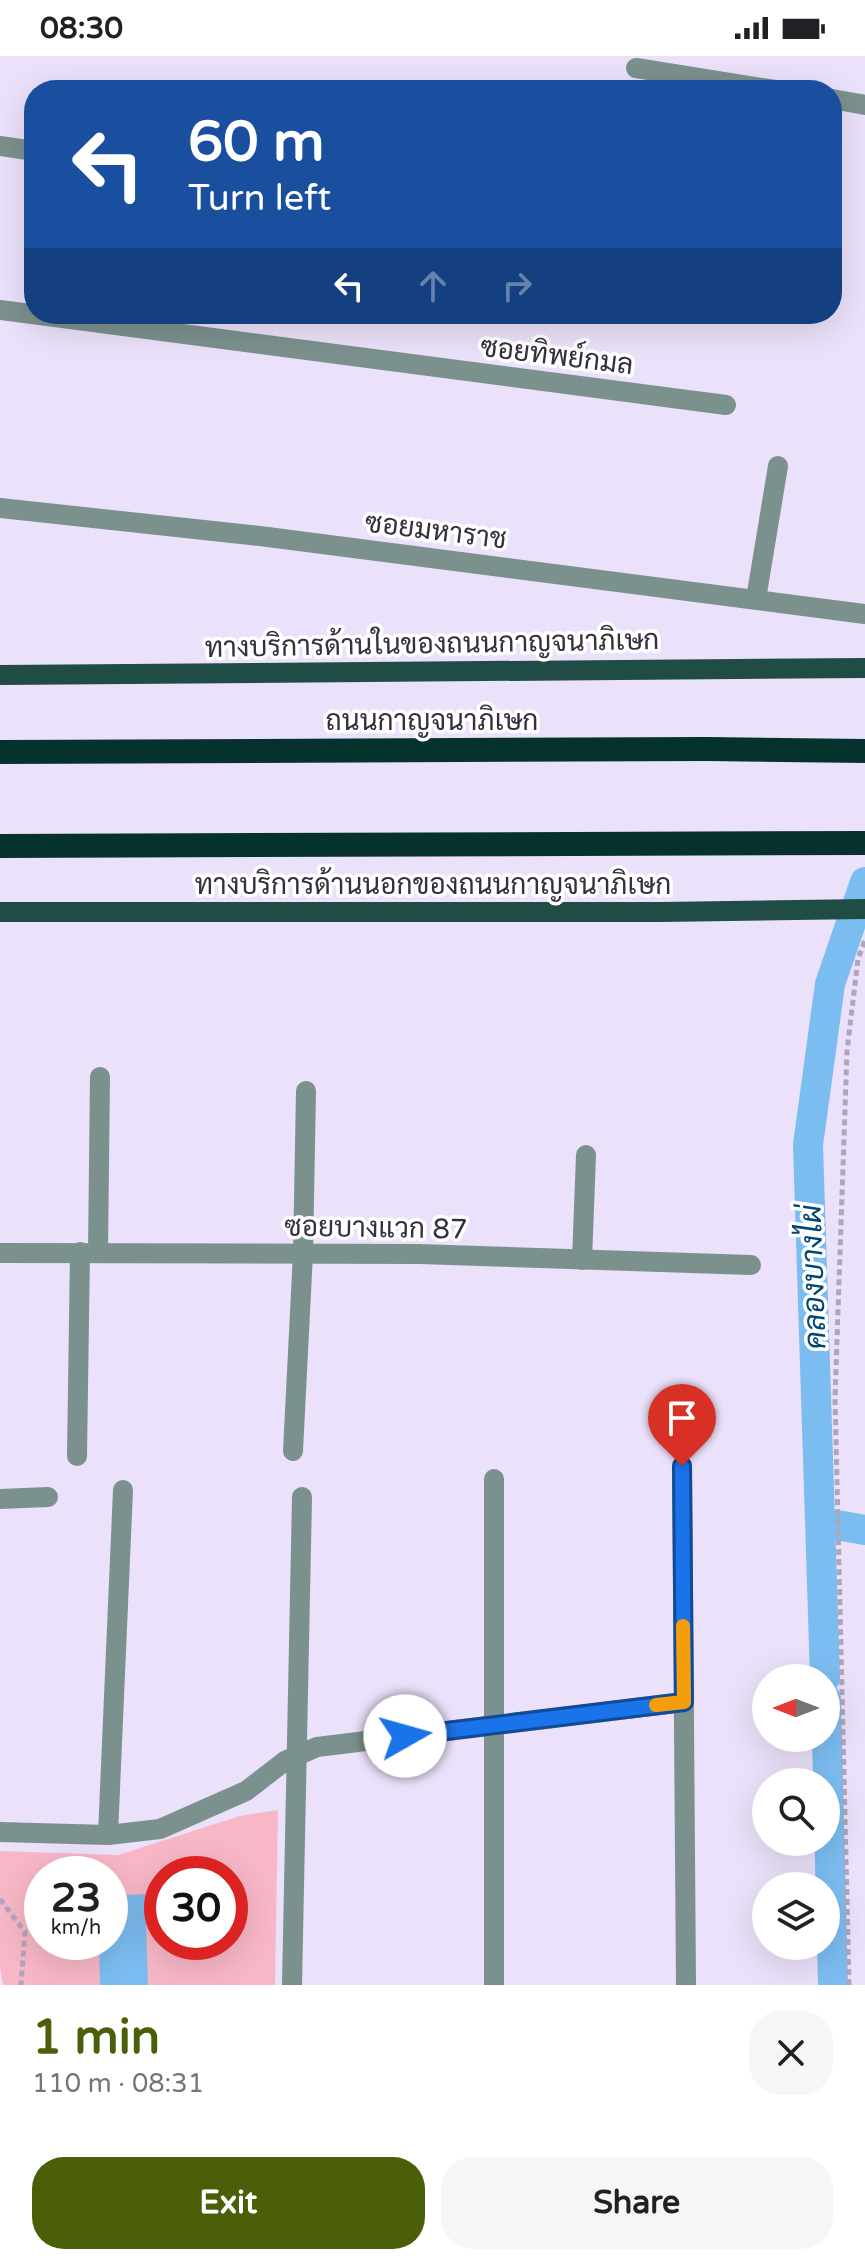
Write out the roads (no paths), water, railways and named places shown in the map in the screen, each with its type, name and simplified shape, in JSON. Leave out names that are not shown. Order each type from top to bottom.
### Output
[{"type":"highway","name":"ถนนกาญจนาภิเษก","points":[[0,752],[865,751]]},
{"type":"highway","points":[[0,846],[865,843]]},
{"type":"main road","name":"ทางบริการด้านในของถนนกาญจนาภิเษก","points":[[0,675],[865,668]]},
{"type":"main road","name":"ทางบริการด้านนอกของถนนกาญจนาภิเษก","points":[[0,912],[756,912],[865,909]]},
{"type":"street","points":[[636,68],[712,80]]},
{"type":"street","points":[[842,101],[865,105]]},
{"type":"street","points":[[0,146],[24,150]]},
{"type":"street","name":"ซอยทิพย์กมล","points":[[0,310],[24,313]]},
{"type":"street","name":"ซอยทิพย์กมล","points":[[107,324],[726,405]]},
{"type":"street","points":[[756,599],[778,466]]},
{"type":"street","name":"ซอยมหาราช","points":[[0,508],[260,536],[865,614]]},
{"type":"street","points":[[77,1456],[100,1077]]},
{"type":"street","points":[[293,1451],[303,1253],[306,1091]]},
{"type":"street","points":[[582,1260],[586,1155]]},
{"type":"street","name":"ซอยบางแวก 87","points":[[0,1253],[419,1254],[751,1265]]},
{"type":"street","points":[[682,1466],[686,1985]]},
{"type":"street","points":[[494,1479],[494,1985]]},
{"type":"street","points":[[108,1835],[123,1490]]},
{"type":"street","points":[[0,1499],[48,1497]]},
{"type":"street","points":[[292,1985],[302,1497]]},
{"type":"street","points":[[0,1832],[108,1835],[160,1829],[246,1791],[285,1761],[317,1747],[684,1702]]},
{"type":"water","points":[[144,1894],[144,1960],[147,1960],[148,1985],[100,1985],[99,1960],[128,1960],[128,1895]]},
{"type":"waterway","name":"คลองบางไผ่","points":[[825,1664],[808,1145],[830,984],[865,882]]},
{"type":"waterway","points":[[820,1522],[865,1530]]},
{"type":"waterway","name":"คลองบางไผ่","points":[[827,1752],[833,1985]]}]
